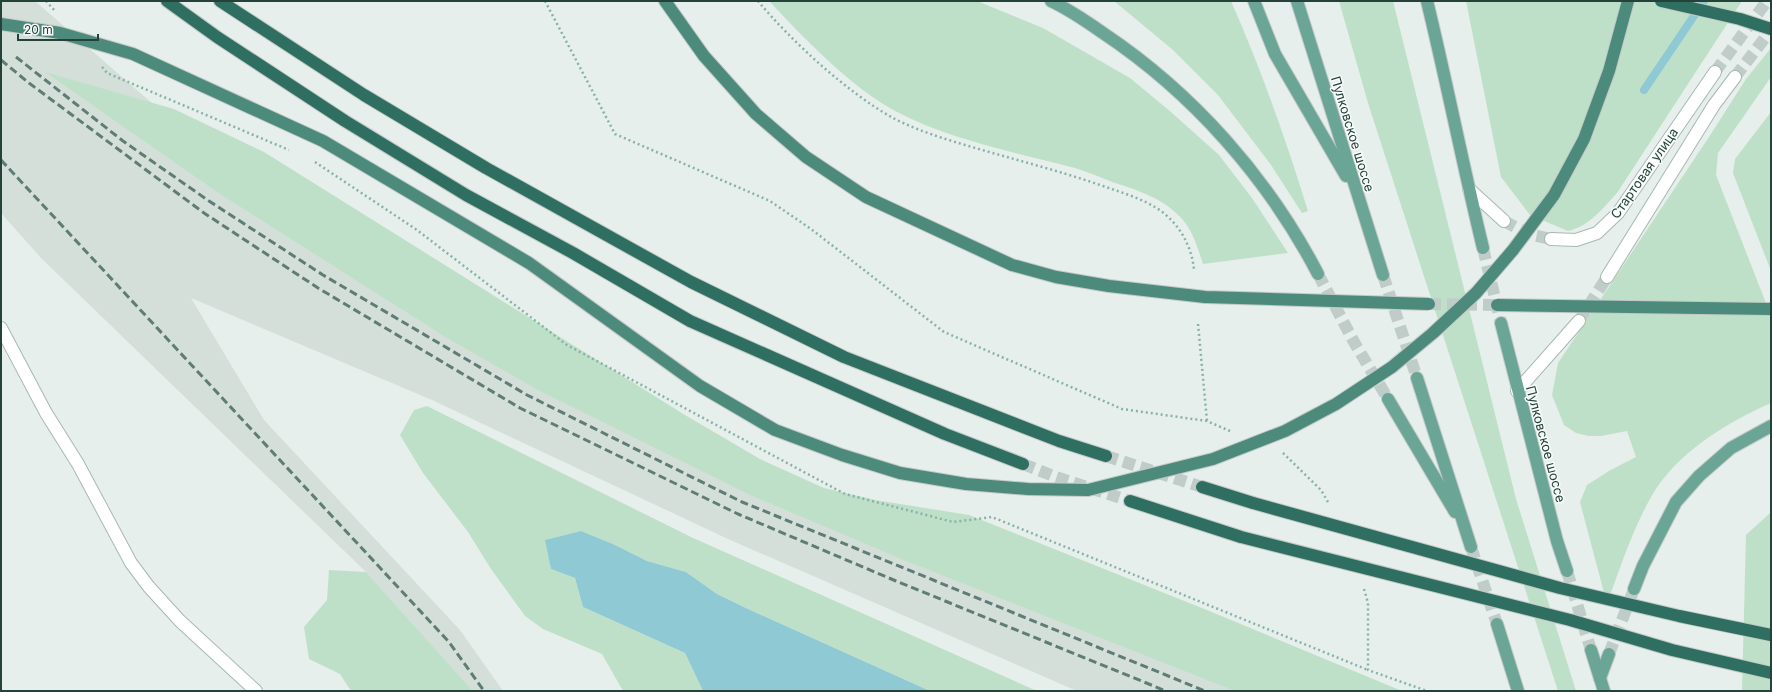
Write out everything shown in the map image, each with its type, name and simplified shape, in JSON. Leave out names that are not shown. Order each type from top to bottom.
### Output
[{"type":"highway","points":[[167,1],[217,37],[345,121],[466,195],[573,253],[690,322],[945,434],[1023,464]]},
{"type":"highway","points":[[220,1],[364,95],[486,168],[691,282],[844,357],[1059,440],[1106,456]]},
{"type":"highway","points":[[665,1],[704,56],[756,114],[806,157],[866,197],[1012,265],[1056,277],[1109,286],[1205,297],[1429,304]]},
{"type":"highway","points":[[1,24],[60,33],[133,54],[323,141],[529,263],[700,386],[775,430],[842,455],[900,473],[966,484],[1088,490],[1213,459],[1285,431],[1336,404],[1392,367],[1433,333],[1476,293],[1512,250],[1554,195],[1584,138],[1609,71],[1628,1]]},
{"type":"highway","points":[[1661,1],[1740,19],[1771,29]]},
{"type":"highway","points":[[1497,305],[1771,309]]},
{"type":"highway","points":[[1202,487],[1253,503],[1560,588],[1679,616],[1771,635]]},
{"type":"highway","points":[[1130,501],[1241,537],[1570,620],[1672,650],[1771,673]]},
{"type":"main road","points":[[1051,1],[1066,8],[1122,46],[1173,87],[1228,142],[1270,197],[1318,274]]},
{"type":"main road","points":[[1254,1],[1275,54],[1358,197]]},
{"type":"main road","name":"Пулковское шоссе","points":[[1297,1],[1383,275]]},
{"type":"main road","points":[[1427,1],[1450,94],[1469,189],[1483,248]]},
{"type":"main road","name":"Пулковское шоссе","points":[[1501,323],[1517,391],[1566,571]]},
{"type":"main road","points":[[1416,378],[1472,547]]},
{"type":"main road","points":[[1388,398],[1467,532]]},
{"type":"main road","points":[[1634,589],[1643,566],[1676,502],[1699,476],[1731,448],[1771,426]]},
{"type":"main road","points":[[1497,624],[1518,691]]},
{"type":"main road","points":[[1591,650],[1604,691]]},
{"type":"main road","points":[[1600,678],[1609,654]]},
{"type":"street","name":"Стартовая улица","points":[[1551,239],[1576,240],[1597,233],[1618,213],[1715,72]]},
{"type":"street","name":"Стартовая улица","points":[[1607,277],[1714,105],[1735,77]]},
{"type":"street","points":[[1469,189],[1504,221]]},
{"type":"street","points":[[1517,391],[1579,321]]},
{"type":"street","points":[[1,328],[46,413],[78,464],[131,563],[149,587],[180,621],[256,691]]},
{"type":"path","points":[[46,1],[56,13]]},
{"type":"path","points":[[545,1],[615,134],[770,201],[812,229],[944,332],[1122,409]]},
{"type":"path","points":[[758,1],[798,44],[836,77],[871,104],[893,118],[926,133],[1072,175],[1138,199],[1162,211],[1180,229],[1186,239],[1194,270]]},
{"type":"path","points":[[97,61],[107,73],[296,152]]},
{"type":"path","points":[[310,158],[417,230],[567,345],[846,494],[953,522],[992,518],[1368,670],[1428,691]]},
{"type":"path","points":[[1198,324],[1206,421]]},
{"type":"path","points":[[1363,587],[1368,603],[1368,670]]},
{"type":"shaded area","points":[[1,1],[35,1],[169,118],[820,498],[1353,691],[1077,691],[728,539],[432,400],[191,298],[264,420],[460,630],[503,691],[473,691],[366,572],[41,258],[1,213]]},
{"type":"green space","points":[[769,1],[977,1],[1043,28],[1130,78],[1219,155],[1252,198],[1288,253],[1203,264],[1199,250],[1187,225],[1170,208],[1155,198],[1064,165],[964,139],[899,113],[881,103],[847,77],[814,47]]},
{"type":"green space","points":[[1114,1],[1231,1],[1253,53],[1291,158],[1308,211],[1302,213],[1271,165],[1218,95],[1173,50]]},
{"type":"green space","points":[[1339,1],[1393,1],[1516,499],[1576,691],[1558,691],[1368,103]]},
{"type":"green space","points":[[1466,1],[1742,1],[1617,193],[1589,221],[1576,229],[1568,231],[1530,215],[1501,177]]},
{"type":"green space","points":[[1771,48],[1771,77],[1718,153],[1716,175],[1771,316],[1771,403],[1737,420],[1704,441],[1688,453],[1661,481],[1638,523],[1607,604],[1580,502],[1587,485],[1609,471],[1636,457],[1627,431],[1601,436],[1589,436],[1576,433],[1564,425],[1552,395],[1558,363],[1746,79]]},
{"type":"green space","points":[[45,72],[174,109],[264,152],[685,415],[760,459],[824,488],[875,500],[969,515],[1207,610],[1402,691],[1235,691],[906,561],[750,495],[538,390],[447,338],[220,194]]},
{"type":"green space","points":[[1771,112],[1771,271],[1733,173],[1735,159]]},
{"type":"green space","points":[[427,406],[691,537],[1037,691],[930,691],[717,594],[686,572],[647,561],[613,544],[581,531],[546,540],[551,569],[575,578],[583,607],[685,653],[703,691],[623,691],[602,654],[543,629],[525,616],[491,569],[468,532],[423,473],[400,435],[414,410]]},
{"type":"green space","points":[[1769,514],[1771,514],[1771,691],[1742,691],[1746,535]]},
{"type":"green space","points":[[329,570],[366,572],[473,691],[351,691],[340,674],[309,659],[304,627],[327,600]]},
{"type":"water","points":[[581,531],[613,544],[647,561],[686,572],[717,594],[930,691],[703,691],[685,653],[583,607],[575,578],[551,569],[545,540]]},
{"type":"waterway","points":[[1644,90],[1704,1]]},
{"type":"tunnel","points":[[1715,72],[1767,1]]},
{"type":"tunnel","points":[[1735,77],[1771,30]]},
{"type":"tunnel","points":[[1504,221],[1528,234],[1551,239]]},
{"type":"tunnel","points":[[1483,248],[1501,323]]},
{"type":"tunnel","points":[[1318,274],[1354,342],[1388,399]]},
{"type":"tunnel","points":[[1383,275],[1417,378]]},
{"type":"tunnel","points":[[1579,321],[1607,277]]},
{"type":"tunnel","points":[[1429,304],[1497,305]]},
{"type":"tunnel","points":[[1106,456],[1202,487]]},
{"type":"tunnel","points":[[1023,464],[1056,477],[1130,501]]},
{"type":"tunnel","points":[[1471,547],[1497,624]]},
{"type":"tunnel","points":[[1567,571],[1591,650]]},
{"type":"tunnel","points":[[1609,654],[1634,589]]},
{"type":"railway","points":[[16,57],[123,141],[209,201],[323,275],[527,395],[742,502],[1205,691]]},
{"type":"railway","points":[[1,60],[29,83],[204,213],[318,288],[520,408],[738,514],[896,581],[1166,691]]},
{"type":"railway","points":[[1,160],[449,642],[484,691]]}]
